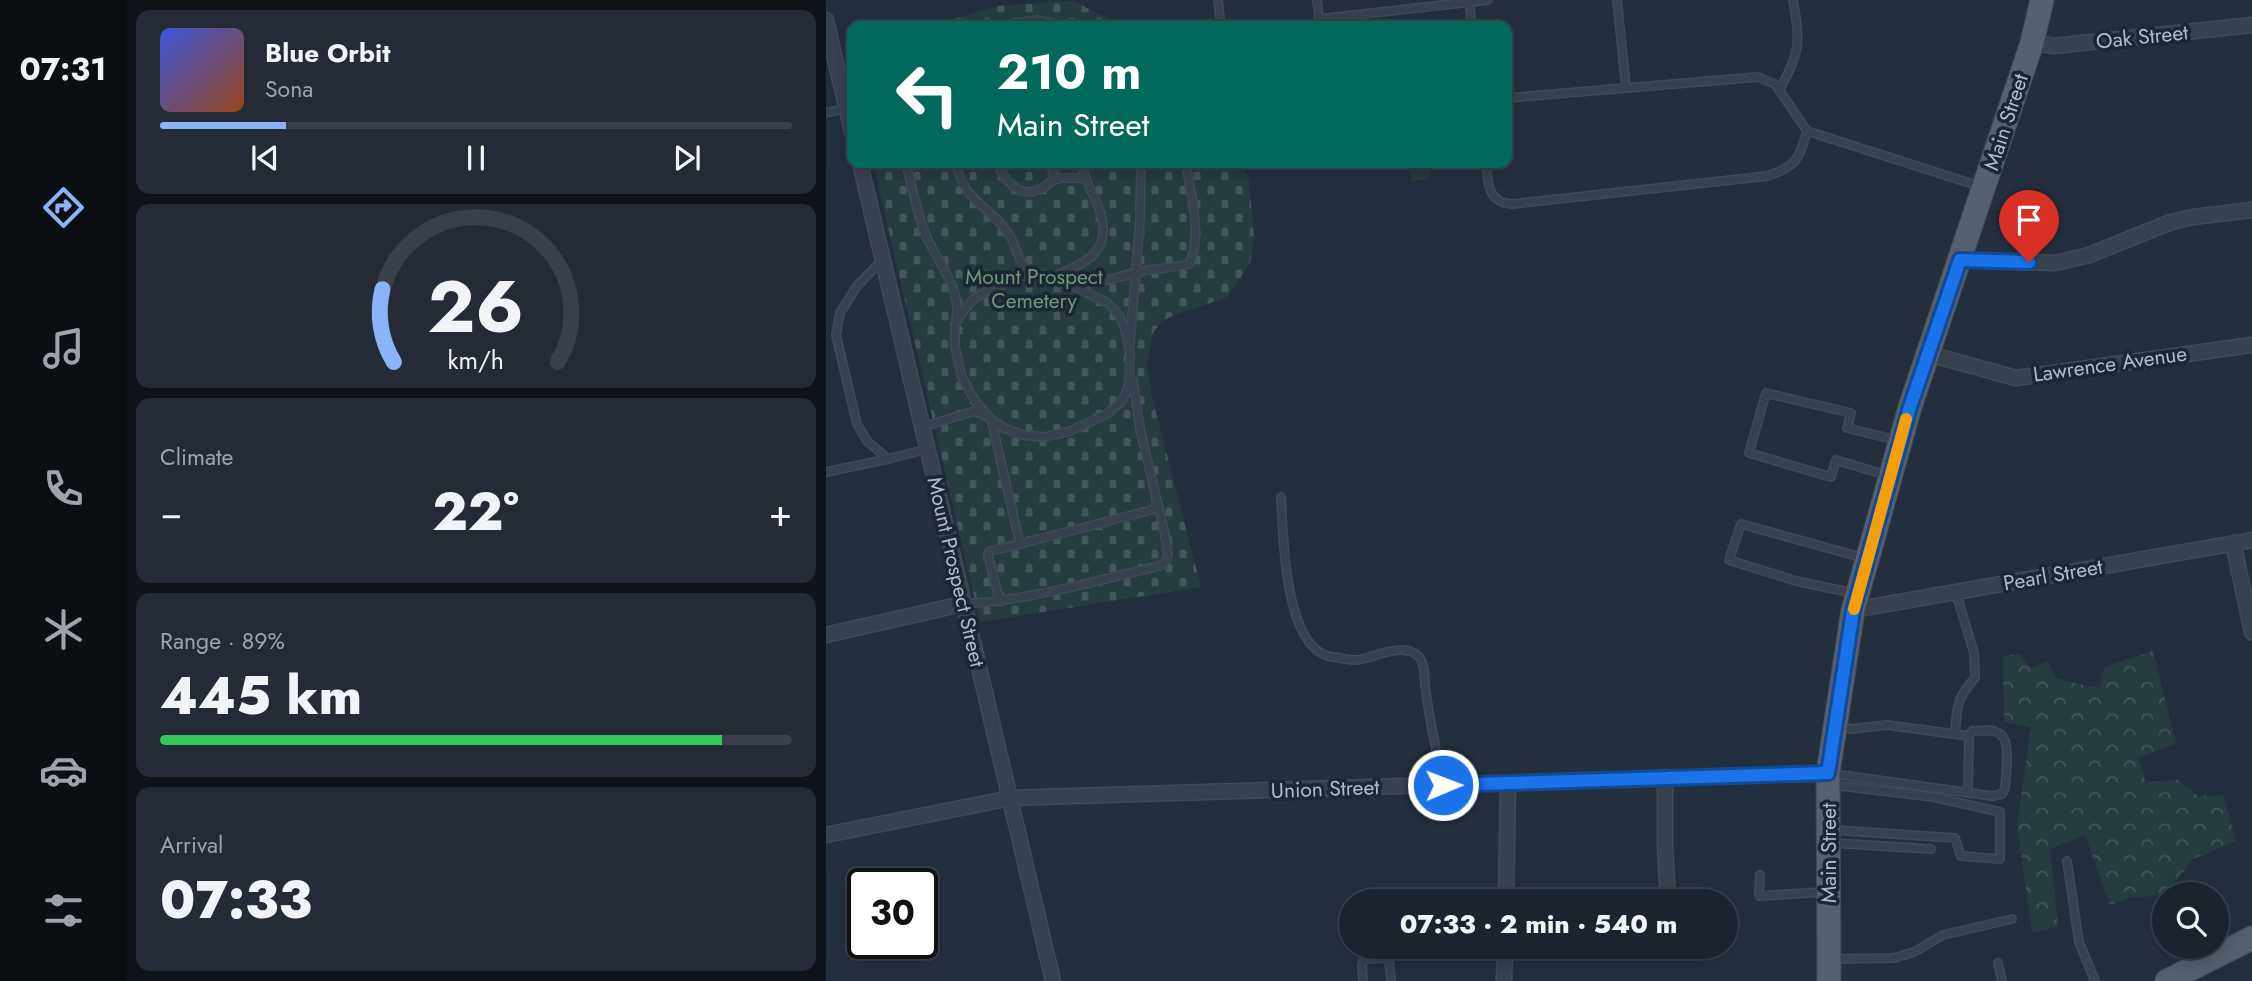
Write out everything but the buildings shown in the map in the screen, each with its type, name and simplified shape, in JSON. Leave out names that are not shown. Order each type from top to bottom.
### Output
[{"type":"main road","name":"Main Street","points":[[1829,970],[1828,779],[1856,602],[1900,441],[2032,43],[2042,0]]},
{"type":"main road","points":[[2174,980],[2252,938]]},
{"type":"street","points":[[826,20],[846,75],[847,108]]},
{"type":"street","name":"Oak Street","points":[[2032,43],[2054,46],[2252,25]]},
{"type":"street","name":"Mount Prospect Street","points":[[861,168],[1053,981]]},
{"type":"street","points":[[1960,260],[2056,263],[2089,255],[2171,222],[2252,210]]},
{"type":"street","name":"Lawrence Avenue","points":[[1928,354],[2016,377],[2252,345]]},
{"type":"street","name":"Pearl Street","points":[[1856,602],[1956,593],[2252,540]]},
{"type":"street","points":[[2233,544],[2252,632]]},
{"type":"street","points":[[826,635],[962,604]]},
{"type":"street","points":[[1665,777],[1667,889]]},
{"type":"street","name":"Union Street","points":[[826,835],[1011,798],[1665,777],[1828,779]]},
{"type":"street","points":[[1506,889],[1508,784]]},
{"type":"street","points":[[1504,981],[1505,959]]},
{"type":"lane","points":[[1218,0],[1220,21]]},
{"type":"lane","points":[[1317,0],[1319,21]]},
{"type":"lane","points":[[1329,21],[1417,4],[1488,0]]},
{"type":"lane","points":[[1617,0],[1626,87]]},
{"type":"lane","points":[[1780,89],[1798,50],[1793,0]]},
{"type":"lane","points":[[1469,2],[1471,21]]},
{"type":"lane","points":[[1512,98],[1751,77],[1770,80],[1780,89],[1807,131],[1984,188]]},
{"type":"lane","points":[[826,113],[847,108]]},
{"type":"lane","points":[[1487,168],[1490,193],[1501,202],[1512,204],[1767,176],[1795,163],[1801,153],[1807,131]]},
{"type":"lane","points":[[907,168],[923,229],[955,292],[958,304],[955,347],[962,377],[975,401],[991,419],[1020,544]]},
{"type":"lane","points":[[956,168],[960,181],[971,197],[1009,234],[1022,263],[1030,273],[1094,295],[1108,303],[1118,314],[1124,326],[1130,353],[1140,429],[1168,555],[1160,566],[1037,596],[962,604]]},
{"type":"lane","points":[[999,168],[1017,189],[1025,193],[1036,191],[1055,180],[1085,178]]},
{"type":"lane","points":[[1051,168],[1055,180]]},
{"type":"lane","points":[[955,326],[963,311],[975,298],[995,286],[1014,277],[1056,275],[1088,260],[1100,248],[1104,231],[1099,210],[1082,168]]},
{"type":"lane","points":[[922,427],[974,411],[1004,428],[1023,435],[1044,437],[1070,431],[1107,414],[1122,401],[1129,385],[1141,168]]},
{"type":"lane","points":[[1066,285],[1099,283],[1136,272],[1189,264],[1193,256],[1195,230],[1187,168]]},
{"type":"lane","points":[[883,260],[857,286],[840,313],[836,335],[857,424],[867,441],[888,459]]},
{"type":"lane","points":[[1890,477],[1836,460],[1831,477],[1749,453],[1766,393],[1851,413],[1847,428],[1900,441]]},
{"type":"lane","points":[[826,472],[927,449]]},
{"type":"lane","points":[[1281,497],[1287,580],[1295,613],[1306,638],[1324,655],[1356,662],[1386,652],[1404,650],[1416,653],[1424,669],[1428,714],[1443,785]]},
{"type":"lane","points":[[1000,602],[988,555],[990,551],[1159,508]]},
{"type":"lane","points":[[1856,602],[1729,560],[1741,524],[1868,559]]},
{"type":"lane","points":[[1955,734],[1958,705],[1963,691],[1975,678],[1974,653],[1956,593]]},
{"type":"lane","points":[[1835,726],[1851,729],[1887,725],[1969,736]]},
{"type":"lane","points":[[1828,779],[1992,796],[2002,794],[2005,788],[2007,742],[2001,734],[1991,730],[1972,731],[1969,736],[1968,793]]},
{"type":"lane","points":[[1828,779],[1934,797],[2000,812],[2000,859],[1961,856],[1955,838],[1829,836]]},
{"type":"lane","points":[[1829,836],[1931,849]]},
{"type":"lane","points":[[2067,861],[2079,942],[2095,981]]},
{"type":"lane","points":[[1760,874],[1759,896],[1829,892]]},
{"type":"lane","points":[[1829,970],[1894,958],[1914,952],[1943,935],[2012,919]]},
{"type":"lane","points":[[1363,981],[1362,964],[1365,959],[1385,958],[1389,960],[1391,981]]},
{"type":"lane","points":[[1998,963],[2002,981]]},
{"type":"green space","points":[[1073,1],[1114,21],[947,21],[997,6]]},
{"type":"green space","name":"Mount Prospect Cemetery","points":[[874,168],[1244,168],[1249,181],[1254,237],[1250,264],[1226,298],[1162,321],[1153,333],[1147,365],[1152,397],[1201,587],[980,622]]},
{"type":"green space","points":[[1410,168],[1430,168],[1431,179],[1411,182]]},
{"type":"green space","points":[[2153,651],[2176,743],[2138,758],[2146,782],[2178,780],[2198,796],[2223,795],[2236,841],[2193,859],[2176,882],[2152,882],[2152,896],[2132,897],[2110,905],[2085,835],[2050,849],[2058,927],[2032,933],[2017,824],[2031,727],[2004,722],[2003,656],[2020,654],[2030,668],[2048,662],[2056,678],[2100,687],[2104,667]]},
{"type":"slow traffic","points":[[1854,609],[1906,419]]},
{"type":"route","points":[[1443,785],[1828,773],[1853,611],[1910,407],[1960,260],[2029,262]]}]
